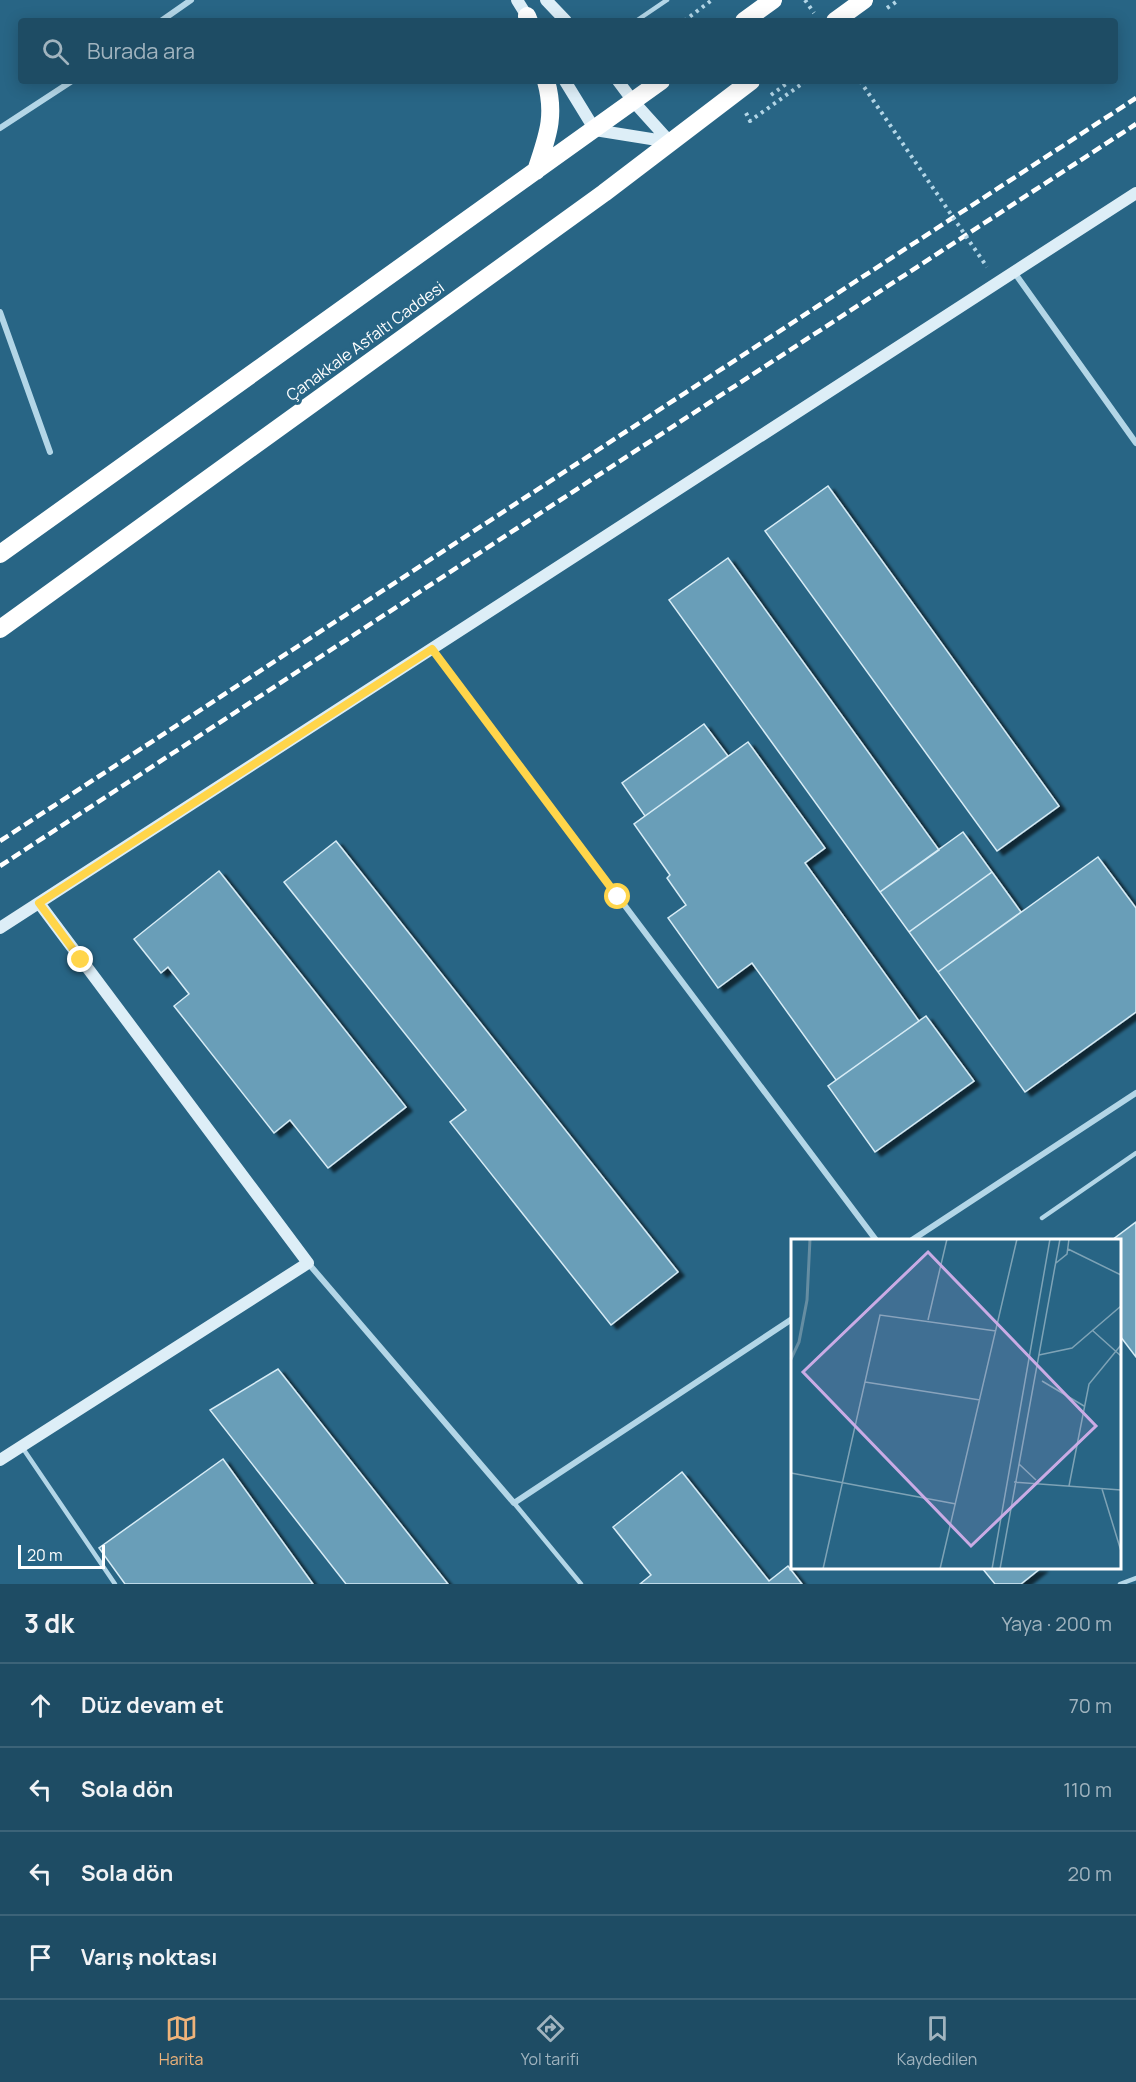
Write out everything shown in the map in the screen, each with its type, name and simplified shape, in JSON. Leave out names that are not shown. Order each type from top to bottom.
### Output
[{"type":"highway","points":[[748,18],[773,0]]},
{"type":"highway","points":[[839,18],[864,0]]},
{"type":"highway","points":[[536,171],[549,130],[551,102],[547,84]]},
{"type":"highway","points":[[0,554],[657,84]]},
{"type":"highway","name":"Çanakkale Asfaltı Caddesi","points":[[0,629],[604,193],[747,84]]},
{"type":"street","points":[[165,18],[191,0]]},
{"type":"street","points":[[517,0],[528,18]]},
{"type":"street","points":[[546,0],[563,18]]},
{"type":"street","points":[[0,128],[67,84]]},
{"type":"street","points":[[567,84],[595,129],[670,142]]},
{"type":"street","points":[[620,84],[670,142]]},
{"type":"street","points":[[0,928],[1136,193]]},
{"type":"street","points":[[1014,272],[1136,443]]},
{"type":"street","points":[[0,312],[50,452]]},
{"type":"street","points":[[432,649],[875,1239]]},
{"type":"street","points":[[39,903],[308,1263],[514,1503],[791,1320]]},
{"type":"street","points":[[914,1239],[1136,1093]]},
{"type":"street","points":[[0,1460],[308,1263]]},
{"type":"lane","points":[[640,18],[666,0]]},
{"type":"lane","points":[[1042,1218],[1136,1153]]},
{"type":"lane","points":[[22,1446],[115,1584]]},
{"type":"lane","points":[[514,1503],[581,1584]]},
{"type":"lane","points":[[1120,1584],[1136,1578]]},
{"type":"path","points":[[688,18],[712,0]]},
{"type":"path","points":[[776,102],[802,84]]},
{"type":"path","points":[[862,84],[987,267]]},
{"type":"building","points":[[828,486],[1059,806],[997,851],[765,531]]},
{"type":"building","points":[[728,558],[939,850],[880,892],[669,600]]},
{"type":"building","points":[[704,724],[728,756],[645,816],[622,783]]},
{"type":"building","points":[[748,742],[825,848],[805,863],[919,1021],[836,1080],[752,963],[718,988],[668,918],[686,905],[667,878],[670,875],[634,824]]},
{"type":"building","points":[[963,832],[992,872],[909,932],[880,892]]},
{"type":"building","points":[[336,841],[678,1272],[611,1325],[450,1122],[466,1110],[284,882]]},
{"type":"building","points":[[1098,857],[1136,908],[1136,1012],[1025,1092],[938,972]]},
{"type":"building","points":[[219,871],[406,1107],[328,1168],[290,1120],[274,1133],[174,1006],[189,994],[168,967],[161,973],[134,939]]},
{"type":"building","points":[[992,872],[1021,912],[938,972],[909,932]]},
{"type":"building","points":[[926,1016],[974,1081],[875,1152],[828,1086]]},
{"type":"building","points":[[1136,1222],[1136,1357],[1121,1337],[1121,1239],[1113,1239]]},
{"type":"building","points":[[278,1369],[448,1584],[346,1584],[210,1410]]},
{"type":"building","points":[[223,1459],[313,1584],[125,1584],[99,1548]]},
{"type":"building","points":[[682,1472],[769,1581],[788,1566],[802,1584],[640,1584],[651,1575],[613,1527]]},
{"type":"building","points":[[983,1569],[1040,1569],[1021,1584],[995,1584]]},
{"type":"railway","points":[[0,841],[1136,98]]},
{"type":"railway","points":[[0,866],[1136,124]]},
{"type":"route","points":[[81,960],[39,903],[432,649],[618,897]]}]
